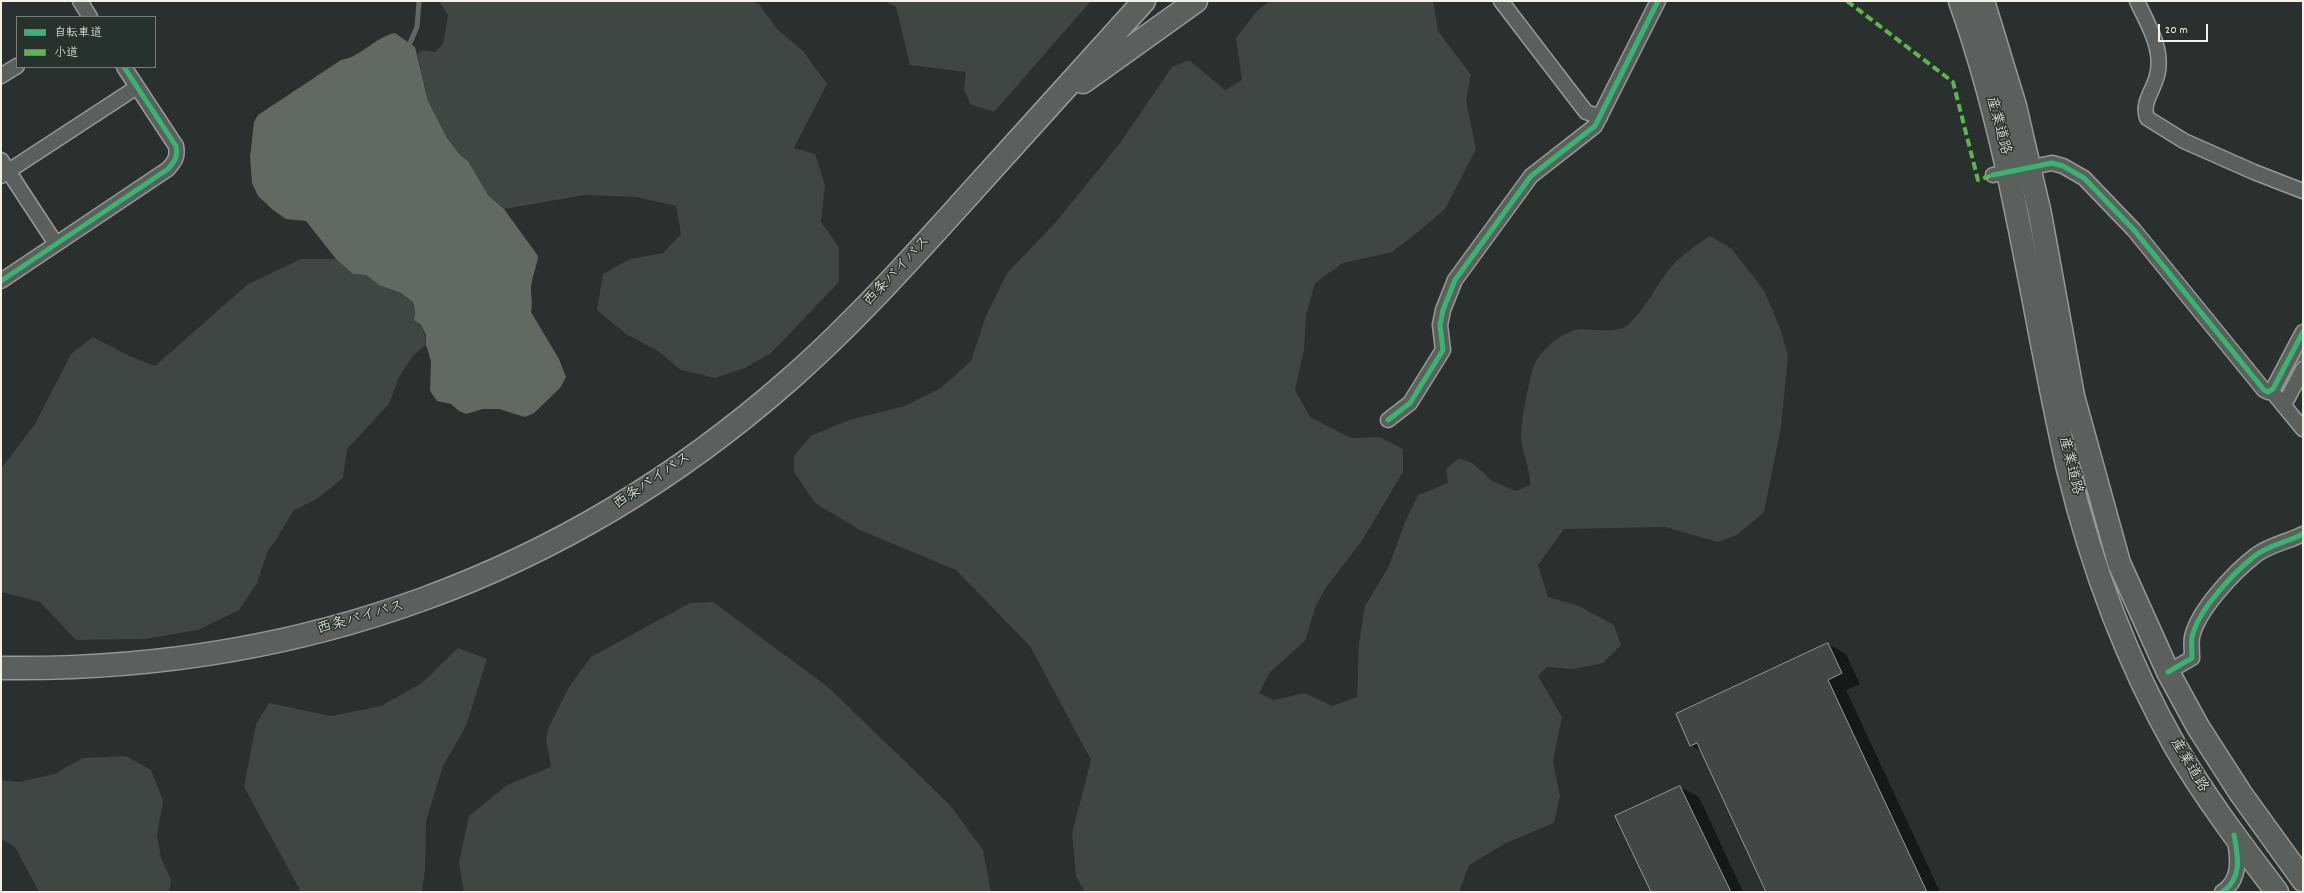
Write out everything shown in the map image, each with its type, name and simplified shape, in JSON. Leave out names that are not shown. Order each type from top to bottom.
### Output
[{"type":"main road","name":"西条バイパス","points":[[1,668],[63,669],[137,664],[211,655],[277,642],[335,628],[414,604],[476,579],[549,544],[602,515],[662,477],[734,426],[789,380],[842,330],[905,266],[1144,1]]},
{"type":"main road","points":[[1049,106],[1196,1]]},
{"type":"main road","name":"産業道路","points":[[1960,1],[2010,171],[2018,229],[2069,470],[2104,586],[2154,706],[2176,747],[2234,835],[2277,892]]},
{"type":"main road","name":"産業道路","points":[[1982,1],[2015,106],[2010,171],[2040,214],[2073,396],[2119,563],[2168,672],[2217,758],[2303,880]]},
{"type":"street","points":[[80,1],[89,16]]},
{"type":"street","points":[[1501,1],[1586,112],[1600,117]]},
{"type":"street","points":[[1388,420],[1410,403],[1443,350],[1440,326],[1443,310],[1455,280],[1531,176],[1595,126],[1658,1]]},
{"type":"street","points":[[2137,1],[2153,35],[2158,58],[2158,72],[2145,107],[2147,118],[2184,141],[2254,172],[2303,190]]},
{"type":"street","points":[[1,76],[16,67]]},
{"type":"street","points":[[1,281],[168,169],[175,162],[178,155],[176,146],[125,68]]},
{"type":"street","points":[[56,244],[3,169],[137,87]]},
{"type":"street","points":[[2010,171],[2052,163],[2063,166],[2084,178],[2134,230],[2264,390],[2268,392],[2271,390]]},
{"type":"street","points":[[2271,390],[2303,332]]},
{"type":"street","points":[[2284,405],[2303,369]]},
{"type":"street","points":[[2271,390],[2303,429]]},
{"type":"street","points":[[2168,672],[2192,658],[2192,637],[2200,615],[2236,575],[2256,555],[2284,540],[2303,534]]},
{"type":"street","points":[[2222,892],[2234,877],[2239,864],[2234,835]]},
{"type":"shaded area","points":[[439,1],[751,1],[759,4],[777,29],[803,51],[827,84],[794,148],[815,154],[825,185],[821,222],[839,247],[839,282],[771,353],[745,368],[715,378],[681,370],[658,351],[626,334],[597,310],[603,274],[630,259],[663,253],[681,234],[676,206],[637,197],[585,195],[504,209],[488,195],[468,161],[460,155],[447,138],[428,101],[417,54],[422,50],[435,52],[443,44],[448,15]]},
{"type":"shaded area","points":[[884,1],[1091,1],[994,112],[970,104],[964,89],[966,72],[910,65],[896,7]]},
{"type":"shaded area","points":[[1270,1],[1433,1],[1438,31],[1471,75],[1466,101],[1476,149],[1445,209],[1417,233],[1392,252],[1343,263],[1315,283],[1306,315],[1304,350],[1295,390],[1310,417],[1351,438],[1379,437],[1403,449],[1403,472],[1363,539],[1325,589],[1315,608],[1305,641],[1270,672],[1259,693],[1273,700],[1305,693],[1332,706],[1357,697],[1359,643],[1365,606],[1388,568],[1406,520],[1418,495],[1448,483],[1446,469],[1459,458],[1474,464],[1492,481],[1516,491],[1530,485],[1529,472],[1521,441],[1521,434],[1528,387],[1535,363],[1542,352],[1563,335],[1575,330],[1616,330],[1628,325],[1641,311],[1672,266],[1690,250],[1710,236],[1732,249],[1765,292],[1781,331],[1788,356],[1781,427],[1764,512],[1737,535],[1718,542],[1665,527],[1564,529],[1538,565],[1548,597],[1579,606],[1614,625],[1621,645],[1603,663],[1574,669],[1547,667],[1538,676],[1562,717],[1553,762],[1560,796],[1554,823],[1506,843],[1469,865],[1459,892],[1085,892],[1076,876],[1072,834],[1091,760],[1030,646],[956,570],[862,531],[815,503],[794,472],[794,456],[811,436],[849,420],[905,406],[941,388],[971,361],[986,316],[1007,273],[1055,223],[1120,143],[1172,67],[1189,60],[1225,90],[1242,80],[1236,38],[1257,11]]},
{"type":"shaded area","points":[[395,33],[415,47],[428,101],[447,138],[460,155],[468,161],[488,195],[504,209],[538,256],[531,286],[531,312],[559,359],[566,377],[560,388],[534,413],[525,417],[499,409],[483,409],[466,414],[459,411],[451,404],[437,401],[430,391],[431,361],[426,345],[426,335],[421,325],[414,320],[415,312],[413,302],[401,293],[379,285],[366,275],[353,274],[336,259],[306,221],[286,219],[273,210],[258,196],[252,183],[250,157],[254,122],[258,115],[341,60],[356,55],[387,35]]},
{"type":"shaded area","points":[[301,259],[336,259],[353,274],[366,275],[379,285],[401,293],[413,302],[415,312],[414,320],[420,325],[423,331],[426,345],[413,356],[399,377],[389,404],[347,449],[343,478],[318,498],[293,511],[276,540],[268,550],[257,583],[239,610],[198,630],[145,639],[76,640],[40,602],[1,592],[1,469],[35,424],[71,354],[93,337],[127,355],[155,366],[248,284]]},
{"type":"shaded area","points":[[713,602],[828,687],[950,805],[983,850],[991,892],[464,892],[459,862],[469,816],[507,785],[551,767],[546,738],[549,727],[569,687],[591,657],[690,603]]},
{"type":"shaded area","points":[[458,648],[487,659],[466,726],[443,766],[426,821],[425,870],[422,892],[301,892],[244,787],[256,724],[269,703],[331,716],[381,706],[422,683]]},
{"type":"shaded area","points":[[126,756],[151,770],[163,801],[157,835],[161,858],[171,880],[169,892],[39,892],[15,847],[1,839],[1,780],[19,782],[54,774],[83,758]]},
{"type":"building","points":[[1828,643],[1842,673],[1828,680],[1927,892],[1766,892],[1697,743],[1690,746],[1676,714]]},
{"type":"building","points":[[1680,786],[1731,892],[1651,892],[1615,816]]},
{"type":"waterway","points":[[410,43],[417,27],[419,1]]},
{"type":"waterway","points":[[2281,394],[2303,352]]},
{"type":"marked path","points":[[1847,1],[1953,82],[1978,180],[1993,175]]},
{"type":"cycle path","points":[[1388,420],[1410,403],[1443,350],[1440,325],[1443,310],[1455,280],[1531,176],[1595,126],[1658,1]]},
{"type":"cycle path","points":[[1,281],[168,169],[174,161],[177,153],[176,146],[125,68]]},
{"type":"cycle path","points":[[1993,175],[2052,163],[2063,166],[2084,178],[2134,230],[2264,390],[2268,392],[2273,389],[2303,332]]},
{"type":"cycle path","points":[[2168,672],[2192,658],[2192,637],[2201,615],[2228,581],[2247,562],[2262,551],[2303,534]]},
{"type":"cycle path","points":[[2222,892],[2229,887],[2236,874],[2237,851],[2234,835]]}]
